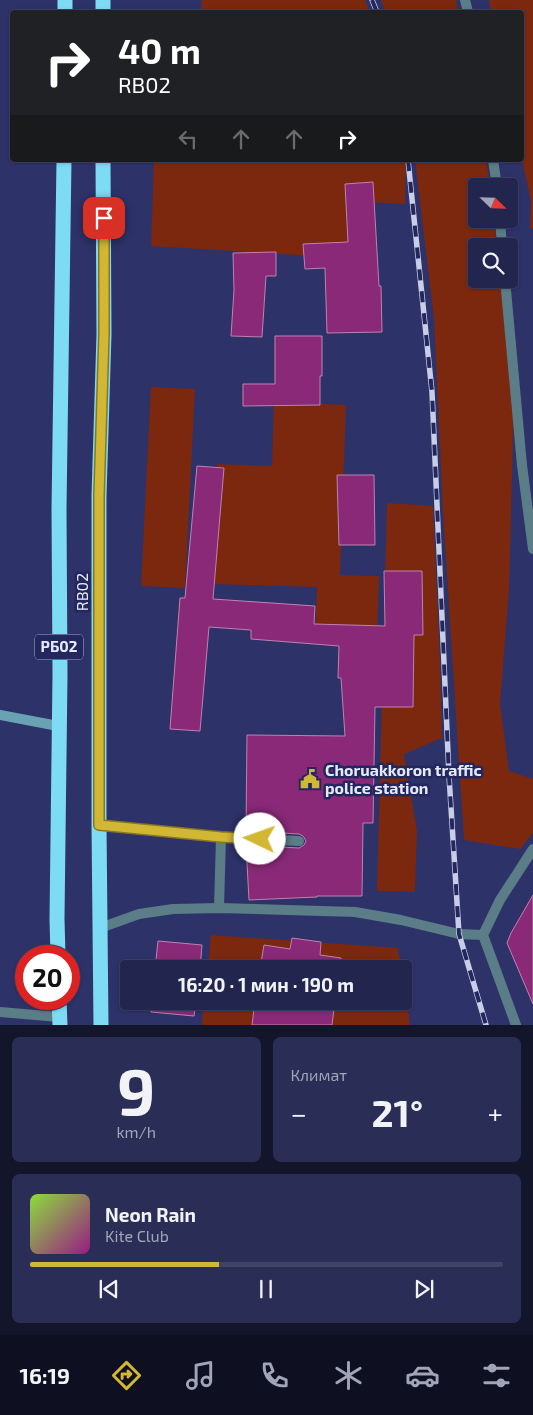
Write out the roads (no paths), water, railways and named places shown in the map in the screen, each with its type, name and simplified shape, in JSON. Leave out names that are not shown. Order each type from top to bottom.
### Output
[{"type":"highway","name":"RB02","points":[[58,945],[64,162]]},
{"type":"highway","name":"RB02","points":[[101,1025],[99,496],[104,334],[103,162]]},
{"type":"street","points":[[493,162],[496,178]]},
{"type":"street","points":[[506,288],[522,465],[533,549]]},
{"type":"street","points":[[0,715],[58,726]]},
{"type":"street","points":[[99,825],[221,837],[299,841]]},
{"type":"street","points":[[219,908],[221,837]]},
{"type":"street","points":[[516,1025],[483,936],[500,900],[533,849]]},
{"type":"street","points":[[100,928],[139,914],[173,909],[219,908],[355,912],[401,920],[459,934],[483,936]]},
{"type":"street","points":[[0,1012],[60,1021]]},
{"type":"street","points":[[20,1014],[21,1025]]},
{"type":"railway","points":[[372,0],[376,10]]},
{"type":"railway","points":[[408,162],[432,392],[449,776],[459,934],[486,1025]]},
{"type":"place","name":"Choruakkoron traffic police station","points":[[310,779]]}]
